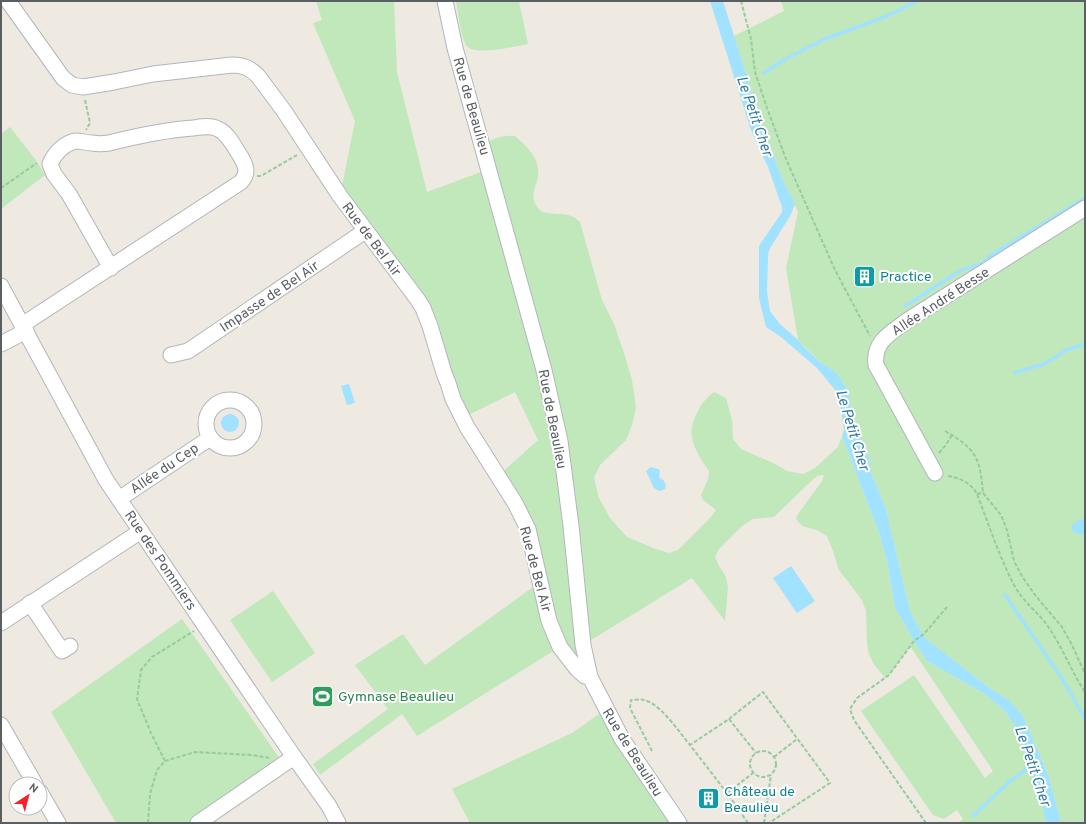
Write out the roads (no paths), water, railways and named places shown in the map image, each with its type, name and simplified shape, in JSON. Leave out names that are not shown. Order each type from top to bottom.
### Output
[{"type":"street","name":"Rue de Bel Air","points":[[8,1],[63,78],[72,85],[83,87],[153,74],[232,65],[246,66],[253,71],[284,111],[322,171],[365,231],[393,266],[423,308],[453,400],[467,427],[515,503],[528,529],[549,621],[560,646],[577,668],[585,676],[590,677]]},
{"type":"street","name":"Rue de Beaulieu","points":[[445,1],[455,48],[544,370],[560,441],[583,645],[590,677],[622,739],[679,823]]},
{"type":"street","points":[[1,344],[111,268],[241,182],[246,173],[245,163],[226,136],[218,129],[212,127],[161,131],[108,143],[94,144],[76,142],[62,149],[53,158],[50,164],[54,174],[70,194],[111,268]]},
{"type":"street","name":"Allée André Besse","points":[[931,467],[876,365],[876,353],[878,347],[887,336],[908,320],[1085,208]]},
{"type":"street","name":"Impasse de Bel Air","points":[[171,355],[188,351],[365,231]]},
{"type":"street","name":"Rue des Pommiers","points":[[1,286],[106,480],[294,757],[329,806],[338,823]]},
{"type":"street","name":"Allée du Cep","points":[[119,499],[210,438]]},
{"type":"street","points":[[1,623],[141,531]]},
{"type":"street","points":[[30,603],[62,651],[70,646]]},
{"type":"street","points":[[1,725],[31,776]]},
{"type":"street","points":[[198,823],[294,757]]},
{"type":"street","points":[[48,806],[58,823]]},
{"type":"water","name":"Le Petit Cher","points":[[710,1],[723,1],[748,80],[762,132],[771,149],[783,181],[795,204],[790,216],[769,250],[767,292],[770,311],[780,324],[820,362],[837,373],[848,391],[854,425],[869,458],[871,473],[886,509],[910,612],[925,638],[988,687],[1010,701],[1023,716],[1049,777],[1061,823],[1046,823],[1042,804],[1017,729],[1005,711],[985,694],[927,661],[914,641],[895,607],[887,562],[880,535],[842,436],[844,430],[840,404],[836,391],[817,368],[781,337],[766,327],[759,298],[759,246],[782,212],[782,207],[768,167],[751,130]]},
{"type":"water","points":[[349,384],[355,403],[347,405],[341,386]]},
{"type":"water","points":[[230,414],[236,417],[239,423],[236,429],[230,432],[224,429],[221,423],[224,417]]},
{"type":"water","points":[[651,467],[660,471],[659,477],[664,481],[666,486],[665,489],[659,491],[654,488],[646,471]]},
{"type":"water","points":[[1081,519],[1085,519],[1085,535],[1075,533],[1071,529],[1073,524]]},
{"type":"water","points":[[791,566],[815,601],[797,613],[773,578]]},
{"type":"waterway","points":[[764,73],[780,62],[825,39],[887,16],[918,1]]},
{"type":"waterway","points":[[905,306],[960,271],[984,262],[990,256],[1085,198]]},
{"type":"waterway","points":[[1015,373],[1044,364],[1067,350],[1085,344]]},
{"type":"waterway","points":[[1005,595],[1065,683],[1085,719]]},
{"type":"waterway","points":[[973,816],[1009,782],[1033,764]]},
{"type":"place","name":"Practice","points":[[864,276]]},
{"type":"place","name":"Gymnase Beaulieu","points":[[323,696]]},
{"type":"place","name":"Château de Beaulieu","points":[[708,799]]}]
